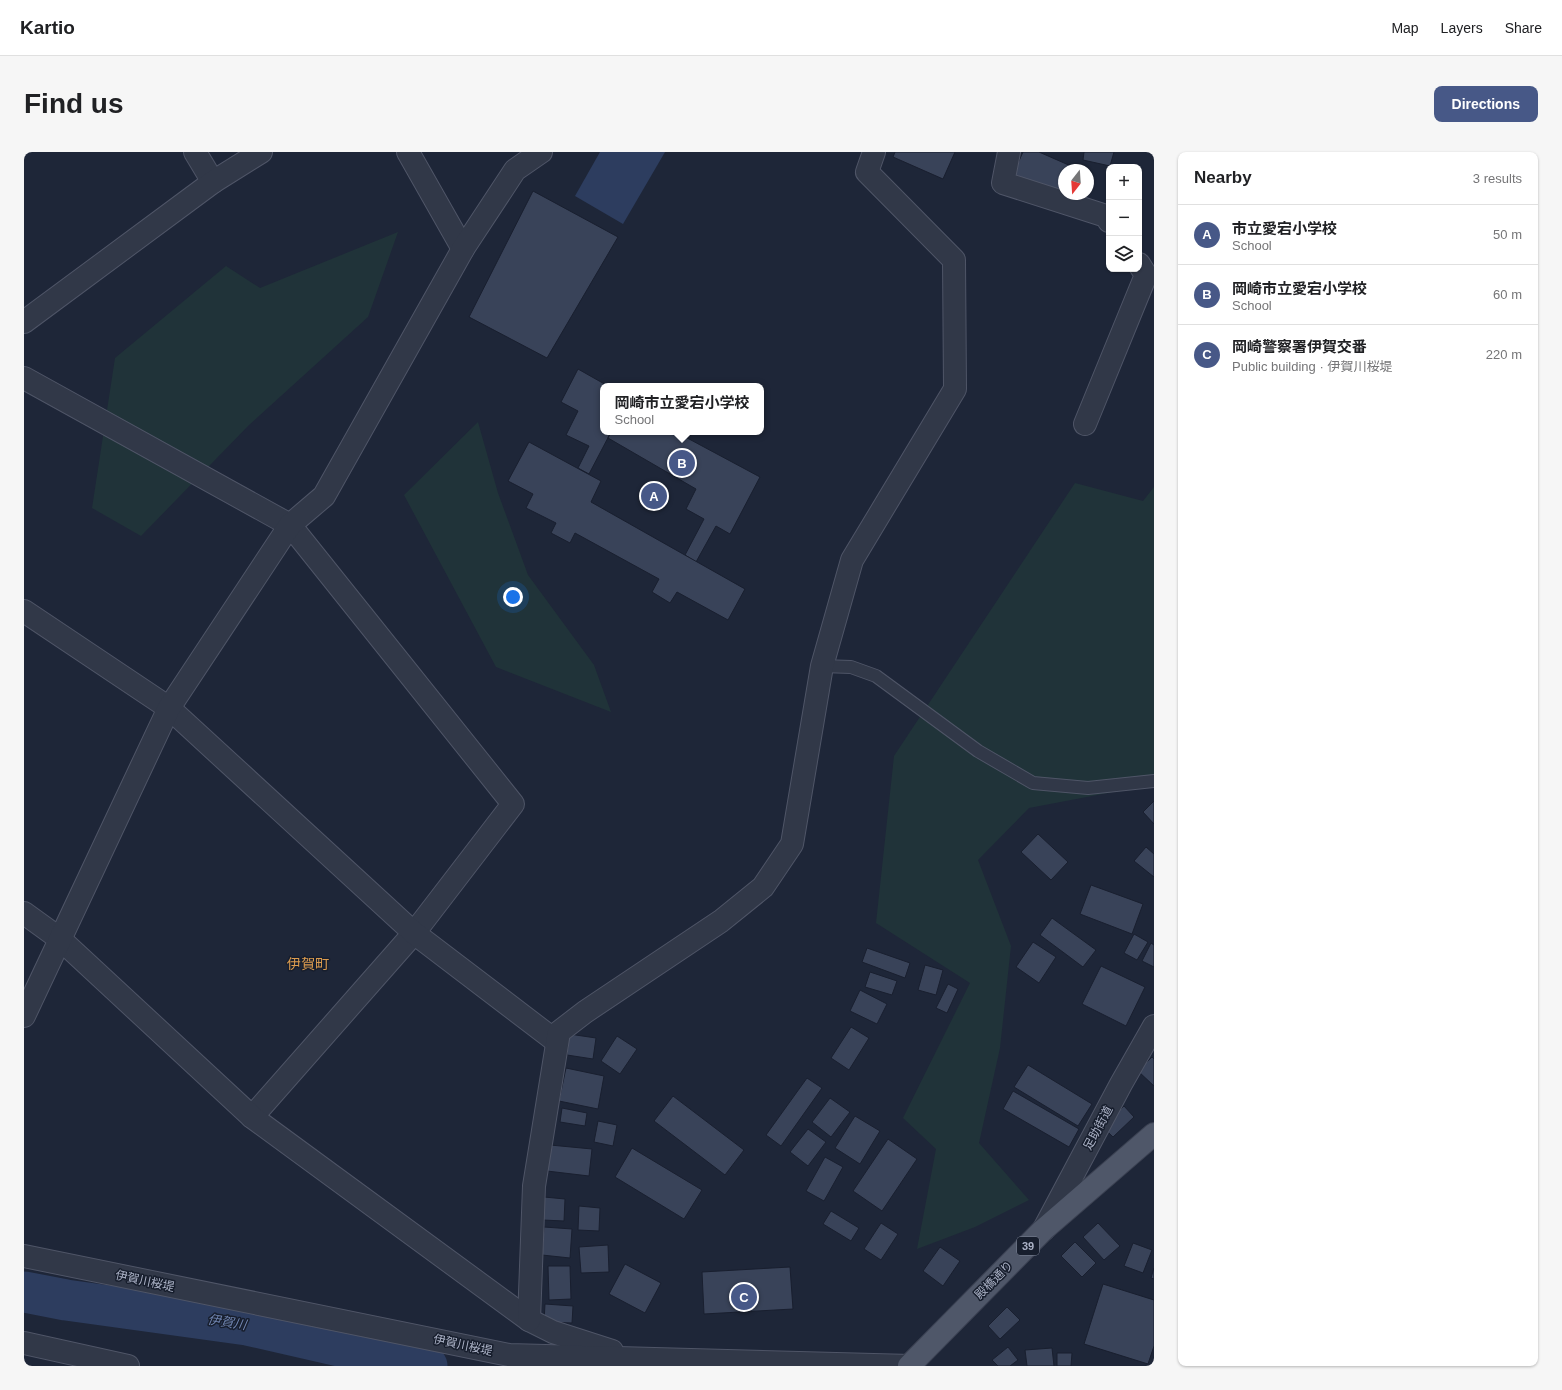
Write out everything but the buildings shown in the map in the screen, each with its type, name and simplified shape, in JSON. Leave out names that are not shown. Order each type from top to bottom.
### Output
[{"type":"main road","name":"殿橋通り","points":[[910,1366],[1043,1230],[1154,1134]]},
{"type":"street","points":[[195,152],[213,182]]},
{"type":"street","points":[[24,322],[213,182],[261,152]]},
{"type":"street","points":[[408,152],[463,249]]},
{"type":"street","points":[[24,1016],[169,708],[290,525],[324,496],[463,249],[515,170],[541,152]]},
{"type":"street","points":[[529,1320],[534,1186],[559,1032],[585,1012],[721,921],[763,888],[792,844],[822,666],[852,560],[955,389],[954,260],[867,172],[874,152]]},
{"type":"street","points":[[1009,152],[1003,184],[1106,216]]},
{"type":"street","points":[[1085,424],[1146,275],[1142,269]]},
{"type":"street","points":[[24,378],[290,525],[513,804],[414,933],[252,1117]]},
{"type":"street","points":[[24,611],[169,708],[414,933],[557,1042]]},
{"type":"street","points":[[24,913],[60,939],[252,1117],[529,1320],[553,1332],[638,1359]]},
{"type":"street","name":"足助街道","points":[[1043,1230],[1121,1084],[1154,1026]]},
{"type":"street","name":"伊賀川桜堤","points":[[24,1256],[509,1360],[638,1359],[910,1366]]},
{"type":"street","points":[[24,1343],[128,1366]]},
{"type":"lane","points":[[822,666],[851,667],[876,676],[978,751],[1033,783],[1088,788],[1154,781]]},
{"type":"shaded area","points":[[398,232],[368,317],[249,425],[141,536],[92,508],[115,358],[226,266],[260,288]]},
{"type":"shaded area","points":[[478,422],[498,493],[528,575],[594,665],[611,712],[496,667],[404,495]]},
{"type":"shaded area","points":[[1075,483],[1143,501],[1154,487],[1154,775],[1134,788],[1029,808],[978,860],[1011,946],[1000,1048],[979,1143],[1029,1200],[975,1227],[917,1249],[936,1149],[903,1118],[970,983],[876,923],[894,756]]},
{"type":"water","points":[[600,152],[665,152],[623,224],[575,196]]},
{"type":"waterway","name":"伊賀川","points":[[24,1292],[66,1300],[247,1325],[427,1366]]},
{"type":"place","name":"岡崎市立愛宕小学校","points":[[682,463]]},
{"type":"place","name":"市立愛宕小学校","points":[[654,496]]},
{"type":"place","name":"岡崎警察署伊賀交番","points":[[744,1297]]},
{"type":"district","name":"伊賀町","points":[[308,964]]}]
